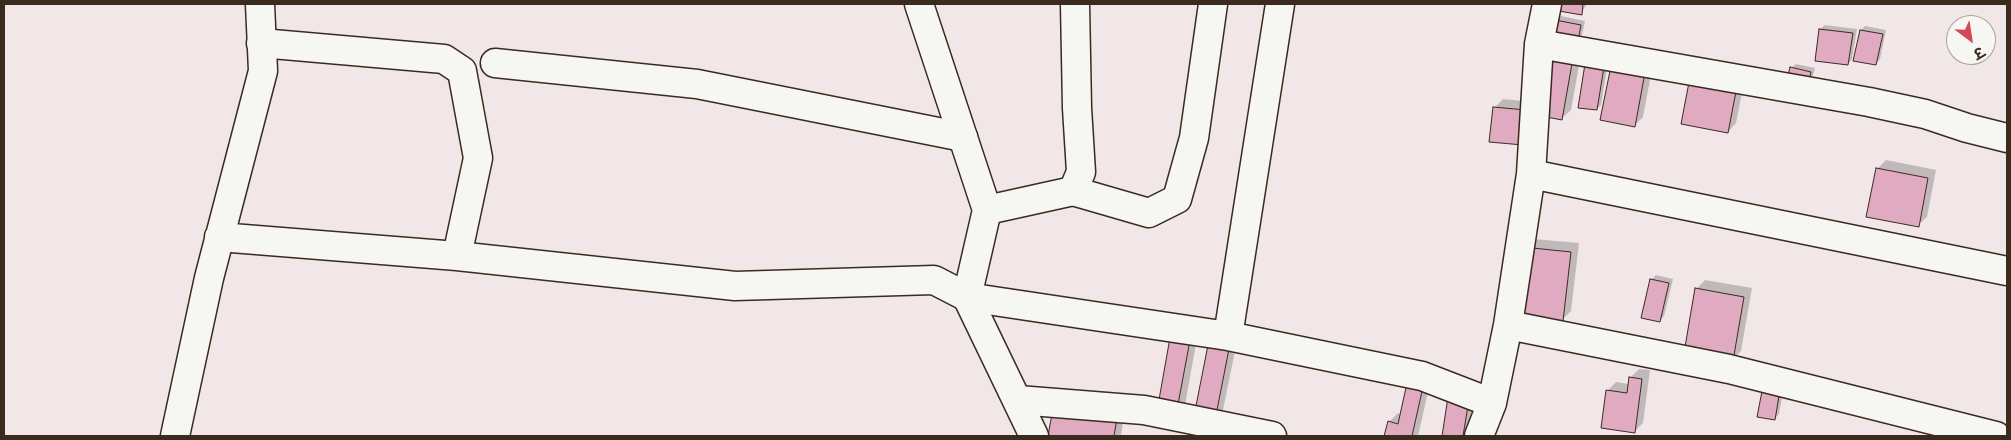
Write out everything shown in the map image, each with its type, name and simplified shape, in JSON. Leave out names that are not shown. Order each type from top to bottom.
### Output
[{"type":"street","points":[[175,436],[219,237],[262,71],[260,4]]},
{"type":"street","points":[[920,4],[987,210],[967,297],[1034,436]]},
{"type":"street","points":[[1073,191],[1081,172],[1077,108],[1075,4]]},
{"type":"street","points":[[987,210],[1073,191],[1148,213],[1177,199],[1194,138],[1213,4]]},
{"type":"street","points":[[1228,336],[1280,4]]},
{"type":"street","points":[[1479,436],[1492,403],[1508,324],[1531,174],[1539,44],[1547,4]]},
{"type":"street","points":[[262,43],[444,59],[462,70],[478,158],[457,256]]},
{"type":"street","points":[[1539,44],[1869,102],[1925,114],[2007,138]]},
{"type":"street","points":[[495,63],[697,84],[963,137]]},
{"type":"street","points":[[1531,174],[2007,271]]},
{"type":"street","points":[[219,237],[457,256],[735,286],[934,280],[967,297],[1228,336],[1422,376],[1492,403]]},
{"type":"street","points":[[1508,324],[1729,368],[1996,436]]},
{"type":"street","points":[[1018,400],[1144,410],[1272,436]]},
{"type":"building","points":[[1554,4],[1583,4],[1582,15],[1553,10]]},
{"type":"building","points":[[1555,20],[1581,25],[1578,41],[1552,36]]},
{"type":"building","points":[[1819,29],[1853,33],[1848,65],[1815,61]]},
{"type":"building","points":[[1860,30],[1883,34],[1876,65],[1853,61]]},
{"type":"building","points":[[1547,53],[1573,58],[1562,120],[1536,115]]},
{"type":"building","points":[[1612,61],[1646,67],[1635,127],[1600,120]]},
{"type":"building","points":[[1585,64],[1604,67],[1597,110],[1578,108]]},
{"type":"building","points":[[1790,67],[1811,72],[1808,85],[1787,80]]},
{"type":"building","points":[[1691,72],[1738,81],[1728,133],[1681,124]]},
{"type":"building","points":[[1493,107],[1526,110],[1523,145],[1489,142]]},
{"type":"building","points":[[1876,168],[1928,178],[1919,227],[1866,217]]},
{"type":"building","points":[[1523,247],[1571,252],[1563,321],[1516,316]]},
{"type":"building","points":[[1650,279],[1669,283],[1660,322],[1641,318]]},
{"type":"building","points":[[1695,288],[1744,297],[1733,361],[1684,353]]},
{"type":"building","points":[[1171,332],[1191,335],[1176,415],[1157,411]]},
{"type":"building","points":[[1209,340],[1230,344],[1215,420],[1194,416]]},
{"type":"building","points":[[1629,377],[1642,379],[1635,433],[1601,428],[1606,390],[1627,393]]},
{"type":"building","points":[[1764,381],[1781,384],[1775,420],[1757,417]]},
{"type":"building","points":[[1407,383],[1423,387],[1412,436],[1384,436],[1388,421],[1398,424]]},
{"type":"building","points":[[1448,397],[1469,400],[1463,436],[1442,436]]},
{"type":"building","points":[[1053,408],[1117,418],[1114,436],[1048,436]]}]
